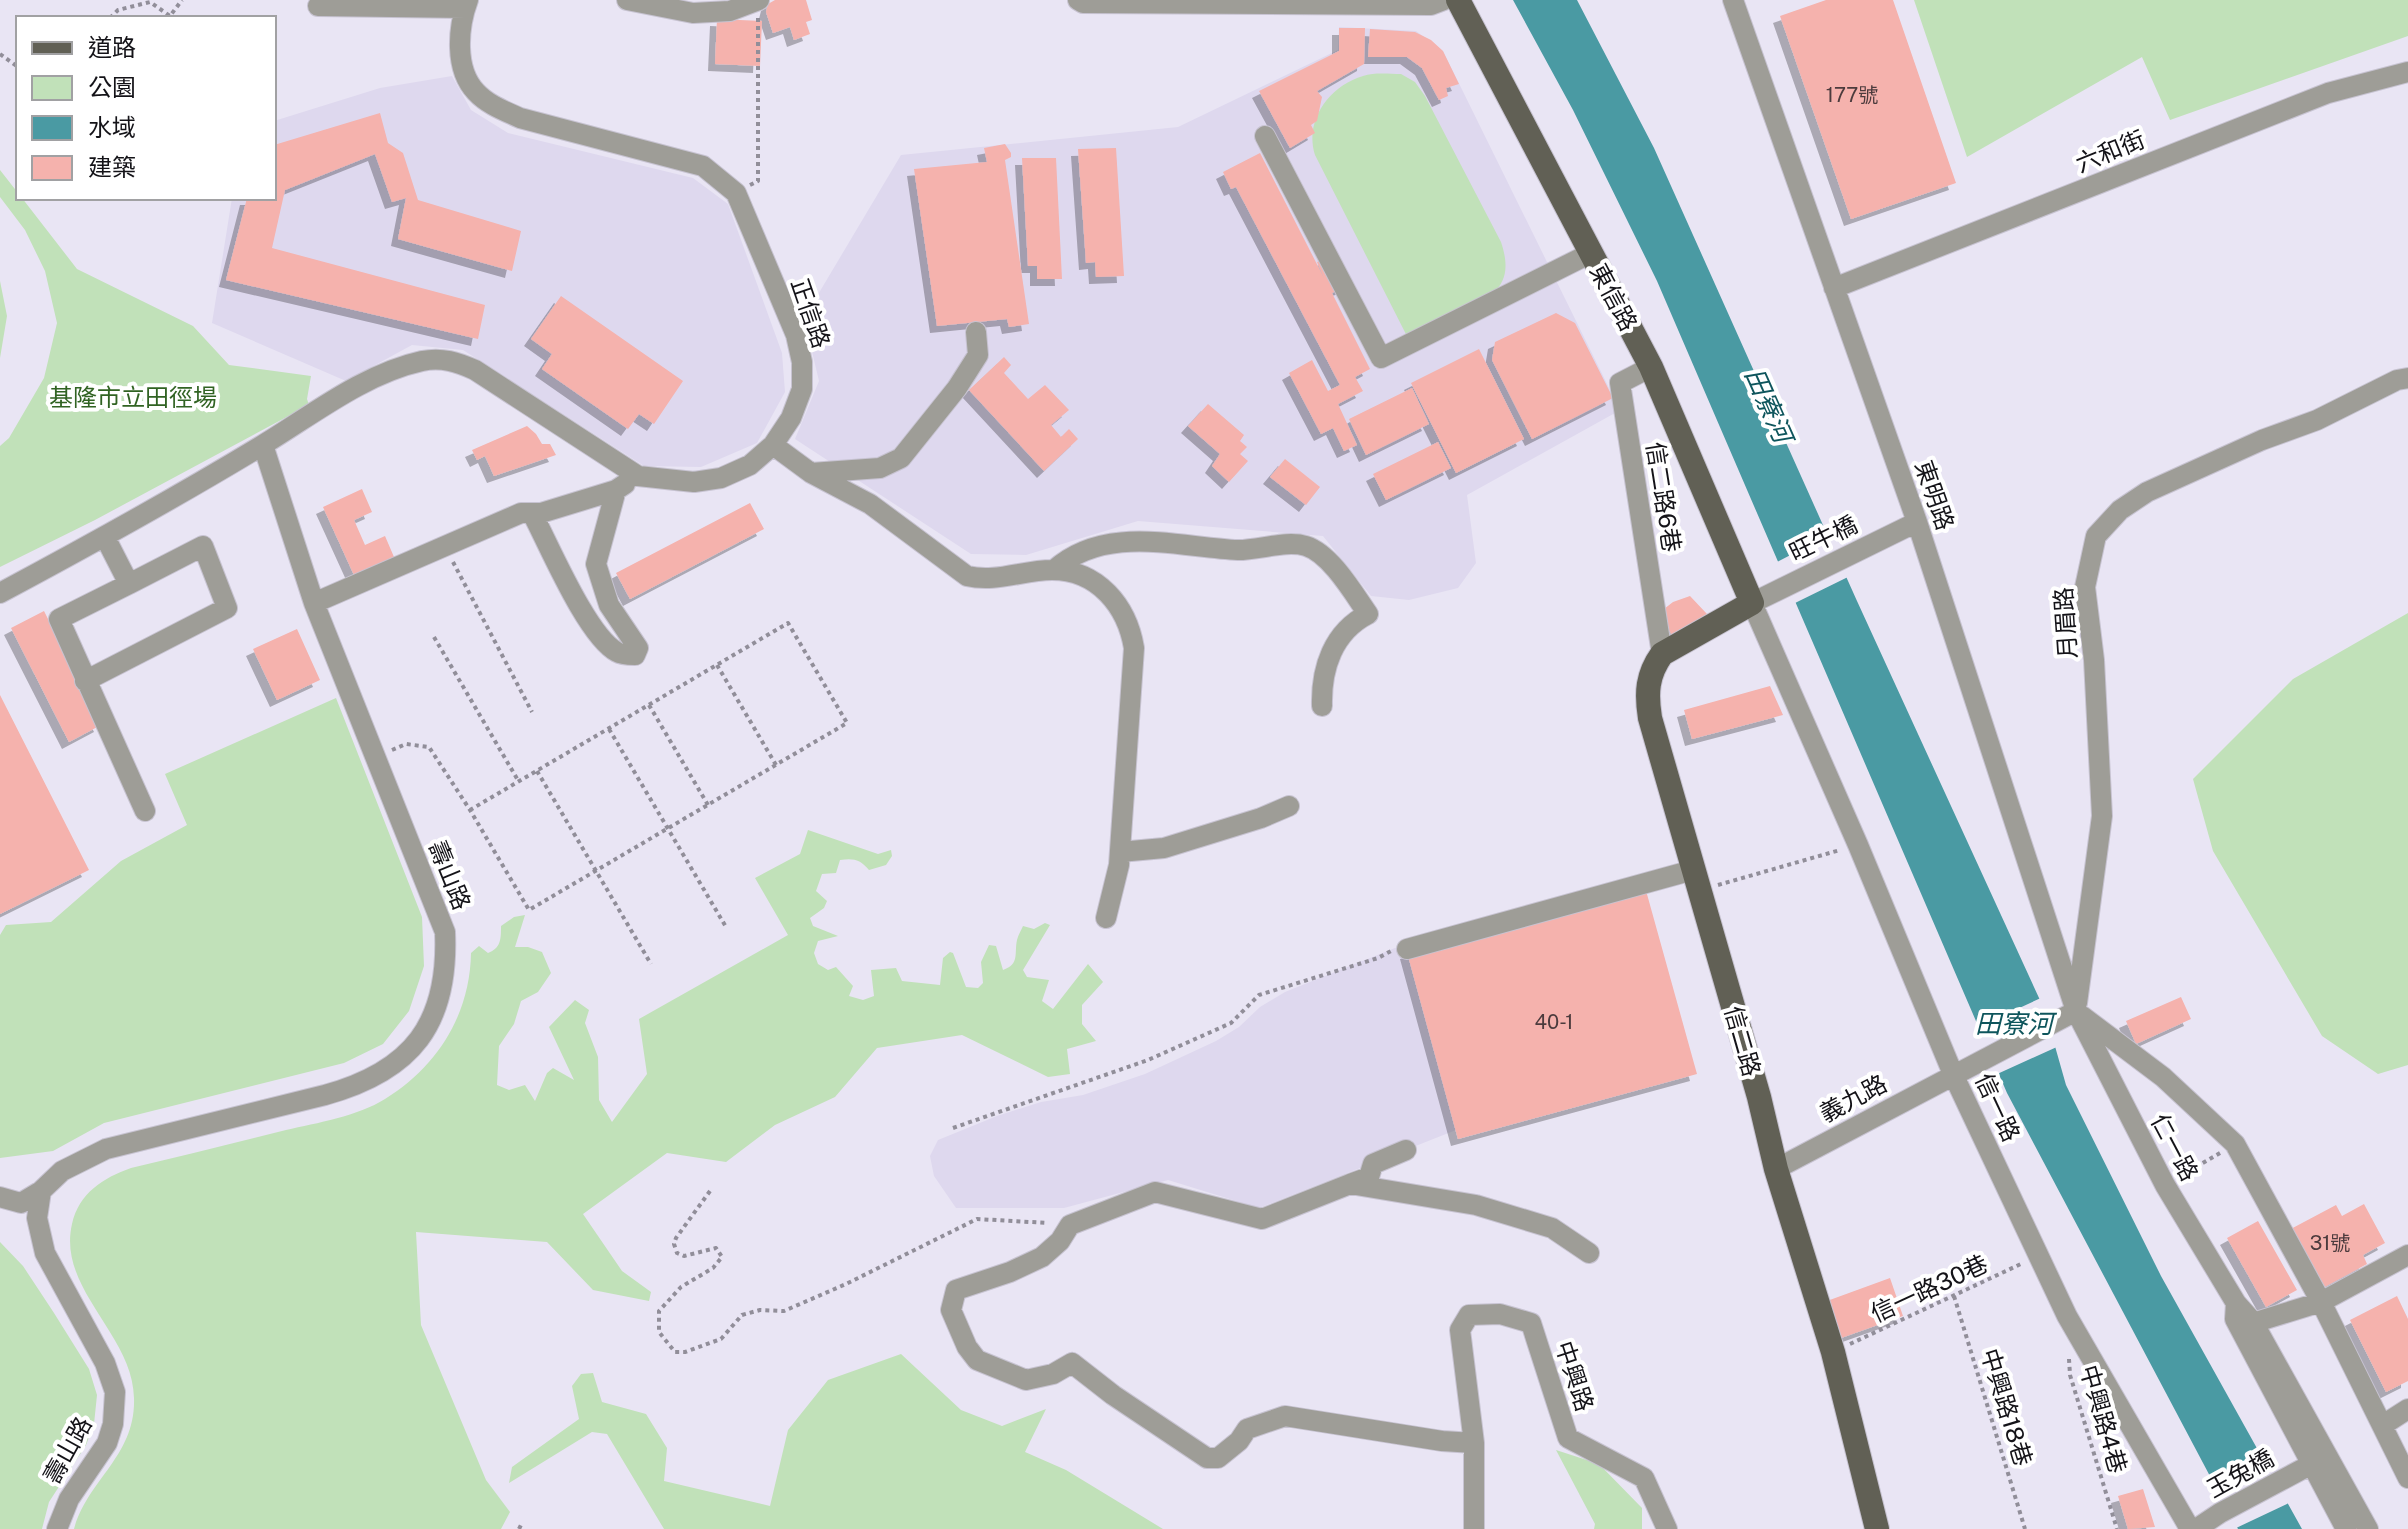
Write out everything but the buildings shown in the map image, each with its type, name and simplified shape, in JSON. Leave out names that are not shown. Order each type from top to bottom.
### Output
[{"type":"main road","name":"東信路","points":[[1458,0],[1651,367],[1752,603]]},
{"type":"main road","points":[[1662,654],[1752,603]]},
{"type":"main road","name":"信二路","points":[[1662,654],[1652,668],[1648,683],[1653,734],[1759,1097],[1776,1169],[1833,1352],[1877,1529]]},
{"type":"street","points":[[627,0],[693,13],[730,11],[759,0]]},
{"type":"street","points":[[1078,0],[1083,3],[1140,5],[1431,5],[1444,0]]},
{"type":"street","name":"東明路","points":[[1733,0],[1917,522],[2076,1011]]},
{"type":"street","points":[[318,6],[467,4]]},
{"type":"street","name":"正信路","points":[[0,593],[105,537],[318,410],[390,372],[421,361],[447,359],[475,370],[638,476],[694,482],[721,478],[750,465],[773,445],[791,418],[802,389],[802,362],[796,335],[736,193],[703,166],[520,118],[494,107],[474,91],[464,71],[460,48],[467,4]]},
{"type":"street","name":"六和街","points":[[1834,288],[2328,93],[2408,72]]},
{"type":"street","points":[[1265,136],[1381,358],[1591,253]]},
{"type":"street","points":[[811,473],[880,468],[901,458],[957,388],[978,355],[976,332]]},
{"type":"street","name":"信二路6巷","points":[[1651,367],[1620,383],[1662,654]]},
{"type":"street","name":"月眉路","points":[[2076,1011],[2102,816],[2094,660],[2085,587],[2096,536],[2120,510],[2147,492],[2262,440],[2317,420],[2397,380],[2408,378]]},
{"type":"street","name":"壽山路","points":[[8,1200],[24,1202],[85,1158],[106,1149],[352,1088],[390,1068],[418,1042],[440,996],[445,974],[445,932],[314,603],[263,445]]},
{"type":"street","points":[[773,445],[811,473],[870,504],[967,576],[982,580],[1054,570],[1080,575],[1104,588],[1118,604],[1132,634],[1133,662],[1120,852],[1106,918]]},
{"type":"street","points":[[314,603],[521,513],[541,513],[616,490],[638,476]]},
{"type":"street","points":[[532,513],[589,621],[616,652],[635,655],[638,648],[609,605],[596,564],[616,490]]},
{"type":"street","name":"旺牛橋","points":[[1752,603],[1917,522]]},
{"type":"street","points":[[105,537],[129,584]]},
{"type":"street","points":[[1054,570],[1065,560],[1098,547],[1142,540],[1237,550],[1307,546],[1332,564],[1368,614],[1352,622],[1334,644],[1325,667],[1322,706]]},
{"type":"street","points":[[85,681],[227,608],[203,546],[59,619],[85,681],[145,811]]},
{"type":"street","name":"信一路","points":[[1752,603],[1858,845],[1953,1074],[2067,1316],[2193,1529]]},
{"type":"street","points":[[1120,852],[1164,848],[1261,818],[1289,806]]},
{"type":"street","points":[[1403,947],[1696,880]]},
{"type":"street","points":[[2076,1011],[2163,1077],[2235,1144],[2321,1302],[2408,1478]]},
{"type":"street","name":"義九路","points":[[1776,1169],[2076,1011]]},
{"type":"street","name":"仁一路","points":[[2076,1011],[2165,1185],[2236,1303],[2235,1319],[2246,1325],[2368,1529]]},
{"type":"street","points":[[1406,1150],[1373,1164],[1369,1177],[1262,1219],[1155,1192],[1070,1225],[1060,1241],[1042,1257],[1010,1272],[956,1290],[951,1310],[962,1338],[977,1360],[1026,1380],[1053,1374],[1072,1363],[1113,1395],[1207,1458],[1218,1458],[1239,1441],[1247,1429],[1285,1416],[1442,1441],[1474,1443]]},
{"type":"street","points":[[1350,1184],[1476,1205],[1552,1228],[1589,1253]]},
{"type":"street","points":[[37,1226],[38,1201],[46,1186]]},
{"type":"street","points":[[8,1200],[27,1210],[37,1226]]},
{"type":"street","name":"壽山路","points":[[37,1226],[51,1267],[105,1363],[115,1400],[113,1424],[107,1443],[69,1499],[57,1529]]},
{"type":"street","points":[[2246,1325],[2321,1302],[2407,1258]]},
{"type":"street","name":"中興路","points":[[1474,1529],[1474,1443],[1460,1330],[1469,1315],[1500,1314],[1531,1323],[1568,1438],[1644,1478],[1667,1529]]},
{"type":"street","name":"仁一路","points":[[2246,1325],[2310,1465],[2346,1529]]},
{"type":"street","points":[[2383,1425],[2408,1409]]},
{"type":"street","name":"玉兔橋","points":[[2193,1529],[2310,1465]]},
{"type":"path","points":[[736,193],[758,181],[759,0]]},
{"type":"path","points":[[112,16],[118,10],[150,2],[170,16]]},
{"type":"path","points":[[444,545],[532,712]]},
{"type":"path","points":[[374,759],[406,744],[429,747],[529,910],[847,723],[788,623],[470,810]]},
{"type":"path","points":[[434,637],[519,782]]},
{"type":"path","points":[[717,665],[776,765]]},
{"type":"path","points":[[649,705],[708,805]]},
{"type":"path","points":[[609,728],[726,927]]},
{"type":"path","points":[[537,771],[651,964]]},
{"type":"path","points":[[1696,880],[1858,845]]},
{"type":"path","points":[[953,1128],[1148,1060],[1231,1023],[1259,995],[1378,958],[1403,947]]},
{"type":"path","points":[[2165,1185],[2235,1144]]},
{"type":"path","points":[[710,1191],[674,1244],[677,1253],[684,1256],[716,1248],[722,1257],[713,1268],[681,1287],[659,1311],[659,1332],[675,1352],[685,1352],[721,1339],[742,1315],[760,1310],[784,1311],[977,1219],[1070,1225]]},
{"type":"path","name":"信一路30巷","points":[[1833,1352],[2039,1255]]},
{"type":"path","name":"中興路18巷","points":[[1954,1296],[2025,1529]]},
{"type":"path","name":"中興路4巷","points":[[2067,1316],[2070,1375],[2117,1529]]},
{"type":"shaded area","points":[[1339,27],[1416,31],[1443,51],[1614,398],[1615,413],[1467,495],[1476,563],[1458,588],[1409,600],[1371,596],[1323,536],[1138,521],[1026,555],[971,554],[795,439],[819,381],[804,318],[901,155],[1178,127],[1338,50]]},
{"type":"shaded area","points":[[452,76],[471,110],[508,133],[693,178],[728,204],[782,353],[785,392],[757,443],[701,467],[644,466],[463,350],[412,345],[346,381],[212,323],[232,200],[276,200],[276,120],[380,88]]},
{"type":"shaded area","points":[[1405,944],[1456,1130],[1259,1208],[1168,1180],[1064,1208],[956,1208],[934,1176],[930,1156],[938,1140],[997,1116],[1041,1102],[1083,1095],[1145,1074],[1216,1041],[1285,992]]},
{"type":"green space","points":[[1914,0],[2408,0],[2408,36],[2170,120],[2142,57],[1967,157]]},
{"type":"green space","points":[[1401,74],[1415,82],[1425,96],[1501,242],[1505,256],[1504,278],[1493,293],[1449,319],[1426,324],[1413,348],[1315,155],[1313,142],[1316,118],[1322,106],[1340,88],[1368,75]]},
{"type":"green space","name":"基隆市立田徑場","points":[[0,170],[16,190],[16,200],[24,200],[77,269],[193,326],[229,365],[311,376],[307,399],[309,405],[95,520],[0,567],[0,446],[9,438],[44,378],[57,323],[45,271],[25,230],[0,197]]},
{"type":"green space","points":[[0,281],[7,316],[0,358]]},
{"type":"green space","points":[[2408,613],[2408,1065],[2378,1074],[2322,1036],[2213,851],[2193,779],[2293,679]]},
{"type":"green space","points":[[336,698],[422,917],[424,966],[409,1011],[383,1044],[344,1063],[104,1123],[53,1151],[0,1158],[0,935],[6,925],[51,922],[121,861],[187,825],[165,774]]},
{"type":"green space","points":[[808,830],[878,854],[891,850],[892,856],[886,865],[869,870],[856,860],[840,860],[836,873],[822,874],[816,891],[827,901],[824,908],[810,918],[813,926],[838,936],[818,941],[814,953],[818,964],[828,970],[836,967],[853,986],[849,996],[863,1000],[874,996],[871,970],[896,968],[902,981],[940,985],[943,958],[950,952],[966,987],[978,988],[983,983],[981,962],[989,945],[996,946],[1003,970],[1014,962],[1017,940],[1023,926],[1034,929],[1045,923],[1050,925],[1023,970],[1027,977],[1049,980],[1042,1001],[1053,1009],[1088,964],[1103,982],[1082,1005],[1082,1024],[1096,1041],[1067,1049],[1070,1074],[1048,1077],[962,1035],[877,1048],[835,1097],[775,1125],[726,1162],[667,1153],[583,1214],[622,1271],[651,1292],[649,1301],[593,1290],[547,1242],[416,1232],[421,1325],[486,1480],[510,1512],[501,1529],[74,1529],[89,1496],[127,1436],[133,1418],[134,1398],[122,1353],[75,1270],[70,1248],[72,1224],[86,1195],[111,1177],[131,1168],[337,1118],[385,1099],[420,1071],[447,1037],[464,997],[471,953],[479,946],[488,953],[492,951],[499,942],[501,926],[514,917],[525,915],[515,947],[542,952],[551,973],[538,992],[521,1001],[514,1024],[499,1046],[497,1085],[509,1090],[525,1085],[535,1101],[547,1073],[553,1068],[574,1080],[549,1027],[575,1000],[589,1010],[585,1023],[598,1057],[599,1100],[612,1122],[647,1074],[639,1019],[788,935],[755,878],[800,854]]},
{"type":"green space","points":[[0,1242],[23,1266],[54,1313],[89,1369],[97,1395],[94,1424],[86,1445],[49,1502],[42,1529],[0,1529]]},
{"type":"green space","points":[[901,1354],[961,1410],[1002,1426],[1046,1409],[1025,1452],[1066,1470],[1163,1529],[664,1529],[607,1434],[592,1432],[509,1483],[512,1467],[579,1419],[572,1386],[581,1374],[593,1373],[602,1402],[646,1414],[667,1448],[664,1481],[770,1506],[788,1430],[828,1380]]},
{"type":"green space","points":[[1556,1450],[1599,1464],[1642,1508],[1642,1529],[1594,1529],[1595,1524]]},
{"type":"water","name":"田寮河","points":[[1513,0],[1577,0],[1654,148],[2045,1011],[2066,1085],[2161,1276],[2302,1529],[2238,1529],[2007,1093],[1657,281],[1573,110]]},
{"type":"pier","points":[[1831,534],[1850,576],[1793,604],[1775,563]]},
{"type":"pier","points":[[2043,997],[2059,1046],[1995,1075],[1976,1028]]},
{"type":"pier","points":[[2263,1452],[2291,1502],[2234,1529],[2209,1480]]}]
